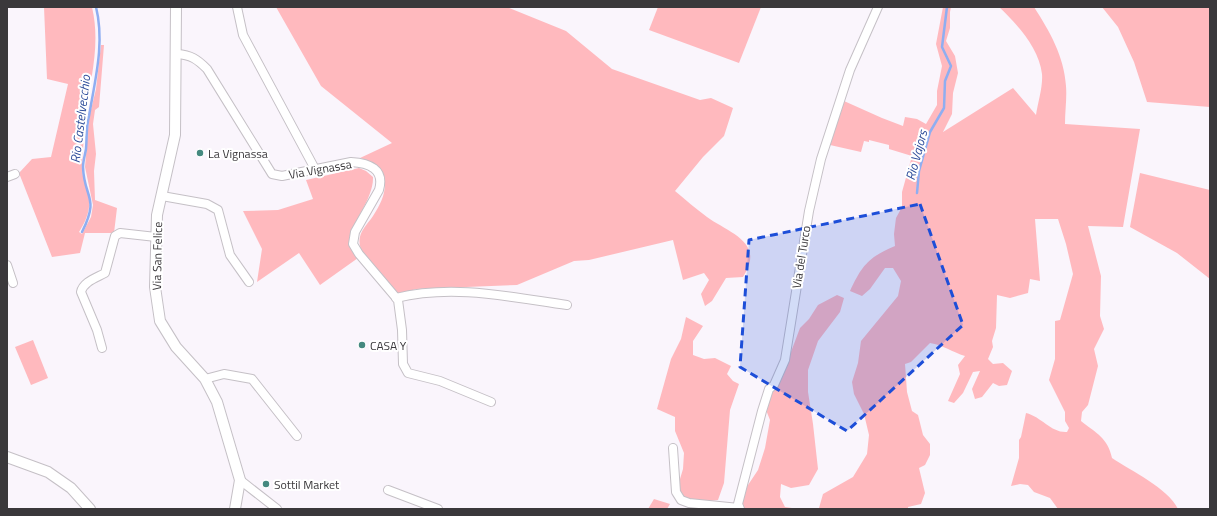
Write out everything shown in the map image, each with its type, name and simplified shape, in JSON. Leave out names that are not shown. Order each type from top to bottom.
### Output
[{"type":"street","name":"Via San Felice","points":[[176,7],[177,54],[175,136],[162,196],[156,237],[155,287],[160,321],[176,346],[205,379],[217,402],[240,480],[235,509]]},
{"type":"street","points":[[237,7],[244,35],[315,169]]},
{"type":"street","name":"Via del Turco","points":[[740,508],[738,504],[762,411],[769,389],[774,385],[785,360],[809,211],[821,159],[850,70],[878,7]]},
{"type":"street","name":"Via Vignassa","points":[[177,54],[186,54],[197,59],[206,69],[272,174],[282,176],[351,162],[362,162],[373,166],[380,176],[381,182],[379,190],[355,232],[353,244],[359,254],[398,300],[402,330],[403,364],[408,373],[440,382],[491,402]]},
{"type":"street","points":[[7,177],[16,174]]},
{"type":"street","points":[[162,196],[207,204],[218,210],[230,256],[250,282]]},
{"type":"street","points":[[102,348],[97,330],[81,292],[82,288],[86,283],[105,273],[115,236],[120,233],[156,237]]},
{"type":"street","points":[[7,265],[14,283]]},
{"type":"street","points":[[396,298],[419,292],[466,291],[567,305]]},
{"type":"street","points":[[205,379],[224,374],[252,379],[297,436]]},
{"type":"street","points":[[673,448],[676,492],[681,500],[689,503],[740,508]]},
{"type":"street","points":[[7,457],[48,472],[71,488],[90,509]]},
{"type":"street","points":[[240,480],[277,509]]},
{"type":"street","points":[[388,490],[438,509]]},
{"type":"highlighted area","points":[[920,204],[963,325],[847,431],[740,367],[749,240]]},
{"type":"shaded area","points":[[44,7],[92,7],[95,49],[85,122],[82,165],[83,176],[89,197],[89,207],[86,220],[79,232],[82,234],[91,217],[93,205],[85,167],[89,118],[96,89],[101,45],[104,45],[99,107],[95,110],[93,124],[96,154],[94,171],[95,200],[117,208],[114,233],[85,233],[80,253],[52,257],[19,173],[32,159],[51,157],[68,84],[47,79]]},
{"type":"shaded area","points":[[276,7],[507,7],[566,31],[612,69],[700,100],[711,98],[733,108],[724,136],[703,157],[675,191],[707,217],[742,240],[748,247],[750,255],[749,265],[743,277],[726,278],[712,301],[705,306],[701,294],[709,280],[704,273],[683,280],[673,240],[589,260],[574,261],[517,285],[416,289],[397,295],[362,251],[359,241],[361,233],[379,207],[385,189],[382,174],[378,168],[370,162],[360,158],[392,143],[321,86]]},
{"type":"shaded area","points":[[658,7],[761,7],[739,63],[649,30]]},
{"type":"shaded area","points":[[943,7],[951,7],[950,28],[946,41],[955,56],[958,73],[953,93],[952,114],[943,132],[1013,88],[1036,115],[1042,84],[1042,74],[1037,55],[1020,29],[999,7],[1034,7],[1045,26],[1059,54],[1065,75],[1065,124],[1140,129],[1123,227],[1088,226],[1101,276],[1100,316],[1104,329],[1094,349],[1098,366],[1088,405],[1082,412],[1081,421],[1101,436],[1108,445],[1112,458],[1158,487],[1173,501],[1178,509],[1058,509],[1050,498],[1034,492],[1028,485],[1020,484],[1011,486],[1019,458],[1019,440],[1026,413],[1061,432],[1067,432],[1069,428],[1065,421],[1065,412],[1049,380],[1055,359],[1055,321],[1060,320],[1073,274],[1058,219],[1035,219],[1040,281],[1030,279],[1028,293],[1010,298],[997,295],[996,328],[992,341],[993,347],[988,359],[993,364],[1003,363],[1012,371],[1007,385],[999,386],[993,383],[982,397],[975,399],[972,389],[980,371],[973,372],[963,393],[954,403],[948,401],[960,374],[958,365],[965,356],[939,345],[930,343],[911,362],[905,364],[907,392],[912,411],[918,415],[923,435],[930,444],[930,455],[925,465],[919,468],[925,493],[921,504],[908,507],[908,509],[819,508],[823,494],[853,477],[867,454],[869,435],[864,414],[854,394],[852,382],[858,363],[861,341],[898,296],[901,281],[893,268],[885,268],[870,289],[862,296],[850,291],[858,275],[872,258],[895,246],[894,234],[896,218],[902,207],[902,192],[912,156],[889,149],[889,145],[869,140],[869,142],[864,141],[861,152],[830,145],[844,101],[903,126],[905,117],[917,119],[926,124],[937,105],[937,91],[942,66],[936,44]]},
{"type":"shaded area","points":[[1102,7],[1210,7],[1210,107],[1147,102],[1134,62],[1118,27]]},
{"type":"shaded area","points":[[359,168],[366,171],[373,177],[369,196],[355,223],[350,238],[351,248],[358,258],[320,285],[299,253],[257,282],[262,249],[243,211],[278,210],[313,199],[306,180]]},
{"type":"shaded area","points":[[1140,173],[1210,190],[1210,279],[1177,253],[1130,227]]},
{"type":"shaded area","points":[[837,295],[844,298],[840,312],[818,341],[808,370],[808,392],[818,469],[809,485],[791,488],[781,484],[780,497],[785,507],[799,509],[743,509],[741,504],[744,491],[758,470],[765,448],[770,420],[766,410],[771,391],[777,389],[800,328],[809,319],[818,305]]},
{"type":"shaded area","points":[[686,317],[703,326],[693,341],[693,355],[704,359],[715,358],[731,366],[727,374],[733,381],[739,384],[730,410],[724,483],[718,500],[703,502],[694,501],[680,494],[680,479],[683,469],[684,453],[675,431],[675,417],[657,409],[671,359],[681,339]]},
{"type":"shaded area","points":[[33,340],[48,378],[31,385],[15,347]]},
{"type":"shaded area","points":[[654,499],[670,504],[667,509],[648,509]]},
{"type":"waterway","name":"Rio Castelvecchio","points":[[82,232],[90,211],[90,198],[84,178],[83,167],[86,149],[87,124],[98,62],[100,34],[96,7]]},
{"type":"waterway","name":"Rio Vajors","points":[[917,193],[919,171],[930,132],[944,108],[945,81],[951,66],[942,47],[947,7]]},
{"type":"place","name":"La Vignassa","points":[[200,153]]},
{"type":"place","name":"CASA Y","points":[[362,345]]},
{"type":"place","name":"Sottil Market","points":[[266,484]]}]
